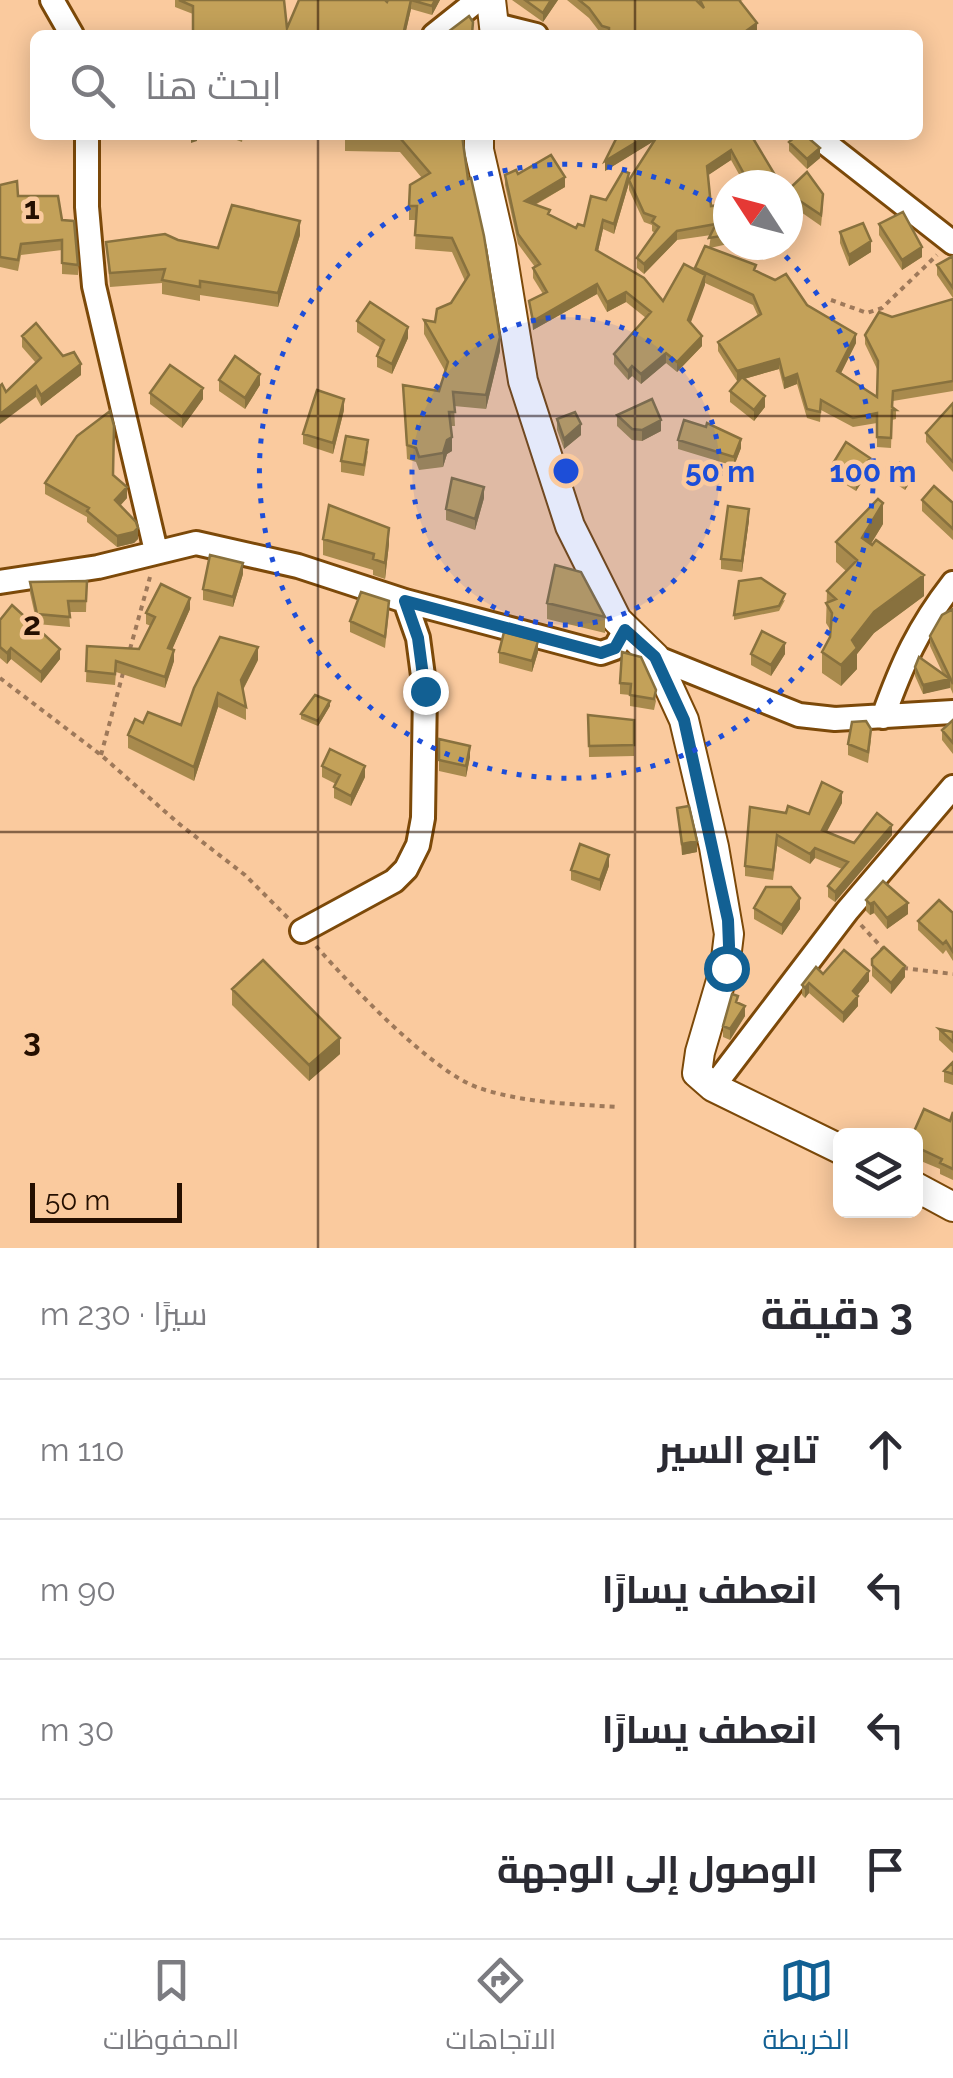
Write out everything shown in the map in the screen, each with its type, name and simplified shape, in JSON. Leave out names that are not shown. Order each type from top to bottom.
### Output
[{"type":"street","points":[[52,0],[69,30]]},
{"type":"street","points":[[440,30],[478,0]]},
{"type":"street","points":[[494,20],[522,30]]},
{"type":"street","points":[[87,140],[86,206],[94,286],[156,552]]},
{"type":"street","points":[[479,140],[501,246],[522,381],[570,526],[625,630],[655,657],[798,715],[836,719],[953,712]]},
{"type":"street","points":[[820,140],[952,242]]},
{"type":"street","points":[[0,582],[98,567],[196,543],[298,566],[405,601],[601,653],[615,648],[625,630]]},
{"type":"street","points":[[883,717],[906,653],[953,583]]},
{"type":"street","points":[[302,931],[394,882],[418,845],[423,818],[425,691],[418,638],[405,601]]},
{"type":"street","points":[[655,657],[684,720],[728,920],[726,968],[697,1066],[699,1076],[713,1087],[833,1147]]},
{"type":"street","points":[[713,1087],[848,911],[953,786]]},
{"type":"street","points":[[923,1191],[953,1207]]},
{"type":"path","points":[[831,300],[867,313],[882,308],[952,242]]},
{"type":"path","points":[[101,755],[156,552]]},
{"type":"path","points":[[848,911],[892,958]]},
{"type":"path","points":[[901,968],[953,974]]},
{"type":"building","points":[[179,0],[284,0],[287,28],[299,0],[411,0],[404,30],[193,30],[193,6]]},
{"type":"building","points":[[411,0],[435,0],[432,6]]},
{"type":"building","points":[[525,0],[551,0],[543,13]]},
{"type":"building","points":[[579,0],[696,0],[704,8],[700,0],[739,0],[757,23],[747,30],[609,30]]},
{"type":"building","points":[[469,16],[473,22],[472,30],[451,30]]},
{"type":"building","points":[[402,140],[463,140],[468,179],[471,178],[484,236],[500,337],[486,395],[453,392],[455,412],[449,412],[452,437],[443,453],[419,457],[416,448],[407,445],[403,385],[439,391],[448,362],[424,320],[435,322],[437,309],[451,303],[469,275],[452,238],[415,235],[417,206],[409,206],[410,185],[430,173]]},
{"type":"building","points":[[616,140],[640,140],[605,161]]},
{"type":"building","points":[[655,140],[754,140],[772,170],[742,170],[731,150],[707,166],[713,225],[677,231],[644,264],[637,258],[659,227],[652,222],[655,217],[644,213],[629,180]]},
{"type":"building","points":[[811,140],[820,148],[807,159],[789,142]]},
{"type":"building","points":[[551,155],[565,177],[525,201],[550,210],[548,214],[576,228],[578,224],[584,226],[591,196],[606,200],[623,171],[629,173],[614,224],[603,220],[596,250],[644,278],[663,301],[684,264],[705,275],[688,320],[702,336],[677,362],[666,353],[641,374],[632,366],[628,371],[614,354],[651,312],[626,292],[607,302],[597,284],[533,321],[529,301],[547,292],[533,268],[540,264],[518,234],[505,175],[516,170],[518,174]]},
{"type":"building","points":[[807,172],[823,194],[821,215],[803,203],[803,176]]},
{"type":"building","points":[[17,181],[18,196],[58,196],[62,220],[74,221],[78,265],[62,263],[62,240],[21,244],[18,260],[0,257],[0,185]]},
{"type":"building","points":[[232,205],[300,221],[278,293],[200,281],[200,287],[162,280],[165,269],[110,273],[106,242],[165,234],[218,248]]},
{"type":"building","points":[[903,212],[922,247],[902,260],[879,224]]},
{"type":"building","points":[[863,223],[871,241],[849,255],[840,232]]},
{"type":"building","points":[[705,246],[713,249],[713,260],[743,260],[775,280],[786,274],[807,305],[856,334],[837,371],[877,397],[878,361],[865,335],[879,312],[892,317],[953,299],[953,381],[893,391],[892,407],[896,410],[892,410],[891,438],[877,437],[877,413],[853,418],[821,400],[820,412],[807,409],[797,374],[784,379],[779,359],[737,371],[718,342],[761,314],[753,295],[695,268]]},
{"type":"building","points":[[953,256],[953,288],[937,265]]},
{"type":"building","points":[[370,302],[408,327],[392,364],[377,356],[384,340],[357,321]]},
{"type":"building","points":[[36,323],[63,356],[74,352],[81,364],[41,395],[36,386],[0,414],[0,386],[6,392],[41,358],[22,336]]},
{"type":"building","points":[[235,356],[260,374],[245,398],[219,380]]},
{"type":"building","points":[[170,365],[203,388],[182,417],[150,393]]},
{"type":"building","points":[[742,377],[765,396],[754,410],[730,391]]},
{"type":"building","points":[[317,390],[344,399],[333,443],[303,434]]},
{"type":"building","points":[[652,399],[661,420],[642,430],[632,429],[617,415]]},
{"type":"building","points":[[953,403],[953,462],[926,433]]},
{"type":"building","points":[[110,411],[114,426],[113,475],[127,487],[115,500],[138,528],[117,536],[87,511],[89,508],[45,483],[77,436]]},
{"type":"building","points":[[575,412],[581,424],[564,439],[557,419]]},
{"type":"building","points":[[684,420],[706,427],[707,423],[741,439],[734,457],[678,440]]},
{"type":"building","points":[[346,436],[368,440],[364,465],[341,461]]},
{"type":"building","points":[[846,442],[870,458],[856,480],[832,465]]},
{"type":"building","points":[[900,463],[914,471],[905,484],[892,476]]},
{"type":"building","points":[[452,478],[484,487],[475,519],[446,509]]},
{"type":"building","points":[[934,486],[953,503],[953,529],[922,500]]},
{"type":"building","points":[[878,499],[883,503],[862,538],[872,545],[876,540],[924,575],[874,612],[852,640],[857,648],[841,665],[822,652],[830,637],[832,613],[826,603],[836,599],[827,591],[857,560],[836,542]]},
{"type":"building","points":[[329,505],[389,528],[385,563],[373,559],[374,554],[323,539]]},
{"type":"building","points":[[728,506],[749,509],[742,561],[721,559]]},
{"type":"building","points":[[210,555],[243,563],[233,597],[203,589]]},
{"type":"building","points":[[555,565],[581,572],[605,617],[547,603]]},
{"type":"building","points":[[761,578],[785,594],[779,606],[734,615],[739,581]]},
{"type":"building","points":[[87,581],[86,601],[68,601],[70,617],[37,614],[30,582]]},
{"type":"building","points":[[161,584],[190,598],[168,648],[174,650],[165,677],[116,661],[115,674],[86,671],[87,646],[139,649],[155,617],[146,613]]},
{"type":"building","points":[[361,592],[389,601],[385,637],[350,621]]},
{"type":"building","points":[[12,605],[60,649],[41,672],[11,648],[7,653],[0,647],[0,620]]},
{"type":"building","points":[[953,609],[953,684],[930,636],[942,615]]},
{"type":"building","points":[[762,631],[785,643],[771,665],[751,654]]},
{"type":"building","points":[[504,632],[538,641],[532,661],[499,652]]},
{"type":"building","points":[[220,637],[258,647],[241,680],[246,707],[218,693],[194,767],[128,735],[135,719],[143,723],[148,712],[181,725],[194,688]]},
{"type":"building","points":[[622,652],[641,657],[656,690],[654,699],[630,695],[631,684],[620,683]]},
{"type":"building","points":[[919,657],[950,679],[923,685],[915,667]]},
{"type":"building","points":[[315,695],[330,701],[318,721],[301,714]]},
{"type":"building","points":[[588,715],[634,720],[634,745],[589,746]]},
{"type":"building","points":[[953,720],[953,743],[942,730]]},
{"type":"building","points":[[866,721],[871,729],[868,752],[848,744],[852,722]]},
{"type":"building","points":[[439,739],[470,746],[466,766],[439,760]]},
{"type":"building","points":[[330,749],[365,766],[351,796],[334,787],[340,775],[322,766]]},
{"type":"building","points":[[822,782],[842,792],[822,830],[854,843],[877,813],[892,825],[835,892],[828,886],[848,862],[815,848],[810,854],[777,835],[773,870],[745,866],[750,807],[786,813],[788,806],[809,814]]},
{"type":"building","points":[[689,806],[697,841],[682,844],[677,808]]},
{"type":"building","points":[[580,844],[609,855],[600,880],[571,870]]},
{"type":"building","points":[[883,881],[908,903],[887,918],[874,902],[866,900]]},
{"type":"building","points":[[766,887],[791,887],[800,898],[782,925],[754,908]]},
{"type":"building","points":[[939,900],[953,913],[953,952],[946,941],[943,944],[918,921]]},
{"type":"building","points":[[884,947],[905,966],[891,983],[872,965],[872,959]]},
{"type":"building","points":[[844,950],[869,971],[853,991],[858,996],[843,1013],[809,983],[805,988],[802,985],[816,967],[823,974]]},
{"type":"building","points":[[263,960],[340,1038],[309,1065],[232,989]]},
{"type":"building","points":[[732,994],[738,996],[736,1002],[745,1006],[730,1029],[723,1026]]},
{"type":"building","points":[[939,1029],[953,1032],[953,1042]]},
{"type":"building","points":[[924,1109],[950,1121],[953,1112],[953,1169],[923,1150],[923,1128],[916,1128]]},
{"type":"route","points":[[425,691],[418,638],[405,601],[601,653],[615,648],[625,630],[643,644],[655,657],[684,720],[728,920],[726,968]]}]
